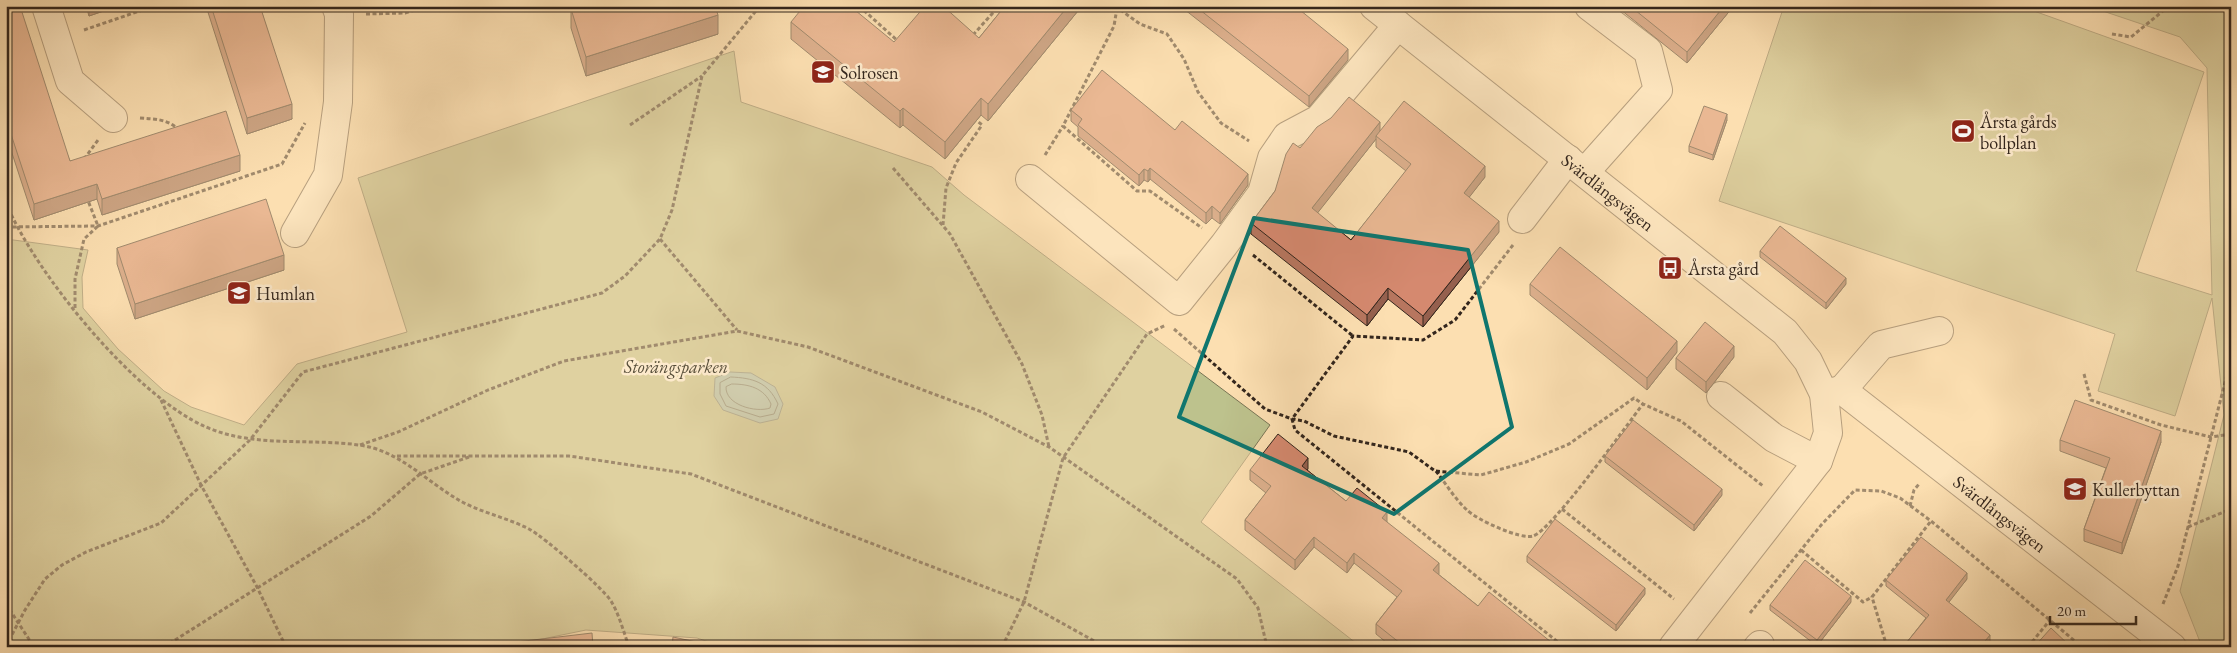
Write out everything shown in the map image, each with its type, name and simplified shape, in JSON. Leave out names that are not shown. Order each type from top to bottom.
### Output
[{"type":"street","points":[[46,6],[70,81],[114,118]]},
{"type":"street","name":"Svärdlångsvägen","points":[[1374,6],[1577,165],[1785,332],[1833,392],[2162,638]]},
{"type":"street","points":[[1522,219],[1658,90],[1648,51],[1589,6]]},
{"type":"street","points":[[295,233],[328,175],[338,102],[337,10]]},
{"type":"street","points":[[1030,179],[1179,301],[1262,193],[1272,158],[1287,136],[1320,120],[1398,25]]},
{"type":"street","points":[[1833,392],[1881,345],[1939,331]]},
{"type":"street","name":"Svärdlångsvägen","points":[[1674,647],[1818,461],[1828,433],[1833,392]]},
{"type":"street","points":[[1721,396],[1774,438],[1818,461]]},
{"type":"path","points":[[57,40],[154,6]]},
{"type":"path","points":[[337,10],[405,14],[429,6]]},
{"type":"path","points":[[630,125],[702,76],[760,6]]},
{"type":"path","points":[[858,6],[901,43]]},
{"type":"path","points":[[971,38],[999,6]]},
{"type":"path","points":[[2112,34],[2132,37],[2169,6]]},
{"type":"path","points":[[2229,6],[2228,19],[2231,37]]},
{"type":"path","points":[[1030,179],[1063,126],[1114,26],[1116,7],[1128,13],[1140,24],[1167,34],[1184,59],[1198,92],[1221,123],[1272,158]]},
{"type":"path","points":[[6,646],[25,610],[45,579],[62,565],[86,552],[160,523],[250,440],[303,372],[602,293],[625,276],[660,239],[672,210],[702,76]]},
{"type":"path","points":[[943,226],[946,188],[956,163],[982,125],[968,113]]},
{"type":"path","points":[[6,227],[98,226],[282,164],[305,123],[306,114]]},
{"type":"path","points":[[79,165],[114,118]]},
{"type":"path","points":[[159,119],[172,124],[185,135]]},
{"type":"path","points":[[1063,126],[1137,190],[1150,191],[1227,241],[1353,336],[1423,340],[1455,320],[1518,239],[1522,219]]},
{"type":"path","points":[[893,168],[950,234],[1022,364],[1042,415],[1049,447]]},
{"type":"path","points":[[87,198],[98,226]]},
{"type":"path","points":[[6,203],[16,227],[28,247],[75,309],[116,358],[161,400],[206,427],[250,440],[360,445],[396,456],[569,456],[691,474],[1024,602],[1104,647]]},
{"type":"path","points":[[75,309],[76,279],[84,239],[98,226]]},
{"type":"path","points":[[660,239],[737,331]]},
{"type":"path","points":[[1002,647],[1024,602],[1063,458],[1147,334],[1167,324],[1264,409],[1292,419],[1304,421],[1334,436],[1409,452],[1435,470],[1467,511],[1502,530],[1531,536],[1540,532],[1562,509],[1643,404]]},
{"type":"path","points":[[360,445],[398,432],[488,390],[564,361],[737,331],[817,350],[982,412],[1049,447],[1237,579],[1258,608],[1267,647]]},
{"type":"path","points":[[1292,419],[1353,336]]},
{"type":"path","points":[[2162,638],[2178,566],[2231,359]]},
{"type":"path","points":[[2084,374],[2091,400],[2161,424],[2211,437],[2231,434]]},
{"type":"path","points":[[1435,470],[1481,475],[1526,462],[1569,444],[1634,398],[1681,421],[1786,504]]},
{"type":"path","points":[[161,400],[201,485],[257,587],[286,647]]},
{"type":"path","points":[[1292,419],[1295,430],[1564,647]]},
{"type":"path","points":[[396,456],[459,500],[531,530],[569,561],[611,601],[629,647]]},
{"type":"path","points":[[164,647],[371,516],[420,474],[472,456]]},
{"type":"path","points":[[1750,613],[1822,524],[1855,490],[1881,490],[1900,498],[1931,521],[2082,647]]},
{"type":"path","points":[[1562,509],[1697,617]]},
{"type":"path","points":[[2188,527],[2231,509]]},
{"type":"path","points":[[1801,550],[1863,602],[1872,598],[1931,521]]},
{"type":"path","points":[[1872,598],[1887,647]]},
{"type":"path","points":[[6,604],[34,647]]},
{"type":"path","points":[[2028,647],[2050,620]]},
{"type":"highlighted area","points":[[1254,218],[1468,250],[1512,427],[1394,514],[1179,417]]},
{"type":"green space","name":"Årsta gårds bollplan","points":[[1784,6],[2020,6],[2204,72],[2136,271],[2212,295],[2207,68],[2180,37],[2088,6],[2231,6],[2231,647],[2202,647],[2180,591],[2224,415],[2212,298],[2175,416],[2098,391],[2115,334],[1719,201]]},
{"type":"green space","name":"Storängsparken","points":[[734,51],[741,102],[932,167],[964,195],[1270,425],[1201,522],[1361,647],[724,647],[697,638],[586,630],[503,647],[6,647],[6,239],[88,250],[82,277],[83,308],[118,349],[164,391],[191,407],[244,425],[297,364],[407,332],[358,178]]},
{"type":"water","points":[[730,372],[751,373],[775,387],[783,404],[778,419],[760,423],[723,410],[714,396],[715,378]]},
{"type":"building","points":[[6,6],[20,6],[70,161],[226,111],[240,155],[102,199],[97,184],[34,204],[6,119]]},
{"type":"building","points":[[211,6],[260,6],[292,104],[247,118]]},
{"type":"building","points":[[579,6],[715,6],[718,15],[586,57],[571,9]]},
{"type":"building","points":[[804,6],[850,6],[894,42],[925,6],[943,6],[979,38],[1005,6],[1068,6],[988,104],[981,98],[945,142],[903,108],[900,111],[791,22]]},
{"type":"building","points":[[1195,6],[1295,6],[1348,49],[1309,96]]},
{"type":"building","points":[[1630,6],[1724,6],[1687,52]]},
{"type":"building","points":[[1102,70],[1175,130],[1182,121],[1248,174],[1220,213],[1212,206],[1206,213],[1150,168],[1148,171],[1144,169],[1139,175],[1078,125],[1082,119],[1071,110]]},
{"type":"building","points":[[1349,97],[1380,122],[1312,208],[1351,240],[1411,164],[1376,136],[1404,101],[1485,166],[1464,193],[1499,221],[1423,316],[1388,288],[1367,315],[1251,223],[1275,191],[1286,154],[1293,143],[1300,148],[1317,127],[1331,118]]},
{"type":"building","points":[[1704,106],[1727,114],[1713,155],[1689,146]]},
{"type":"building","points":[[266,199],[284,255],[135,304],[117,248]]},
{"type":"building","points":[[1780,226],[1846,278],[1826,303],[1760,251]]},
{"type":"building","points":[[1560,247],[1677,341],[1647,378],[1530,284]]},
{"type":"building","points":[[1705,322],[1734,346],[1706,382],[1676,358]]},
{"type":"building","points":[[2075,400],[2161,431],[2122,543],[2084,529],[2110,458],[2060,440]]},
{"type":"building","points":[[1633,420],[1722,489],[1694,525],[1605,456]]},
{"type":"building","points":[[1278,434],[1308,458],[1302,466],[1346,501],[1357,488],[1387,512],[1382,518],[1439,563],[1433,570],[1478,606],[1489,592],[1556,646],[1405,647],[1376,624],[1402,591],[1354,553],[1347,563],[1314,537],[1295,560],[1245,520],[1271,486],[1250,470]]},
{"type":"building","points":[[1555,519],[1645,588],[1616,625],[1527,556]]},
{"type":"building","points":[[1921,537],[1967,573],[1946,600],[1990,635],[1980,647],[1913,647],[1907,642],[1929,615],[1886,580]]},
{"type":"building","points":[[1805,560],[1851,596],[1817,640],[1770,605]]},
{"type":"building","points":[[2051,628],[2071,647],[2034,647]]},
{"type":"building","points":[[592,633],[593,647],[491,647],[516,642]]},
{"type":"building","points":[[673,637],[720,647],[672,647]]},
{"type":"place","name":"Solrosen","points":[[823,72]]},
{"type":"place","name":"Årsta gårds bollplan","points":[[1963,131]]},
{"type":"place","name":"Årsta gård","points":[[1670,268]]},
{"type":"place","name":"Humlan","points":[[239,293]]},
{"type":"place","name":"Kullerbyttan","points":[[2075,489]]}]
